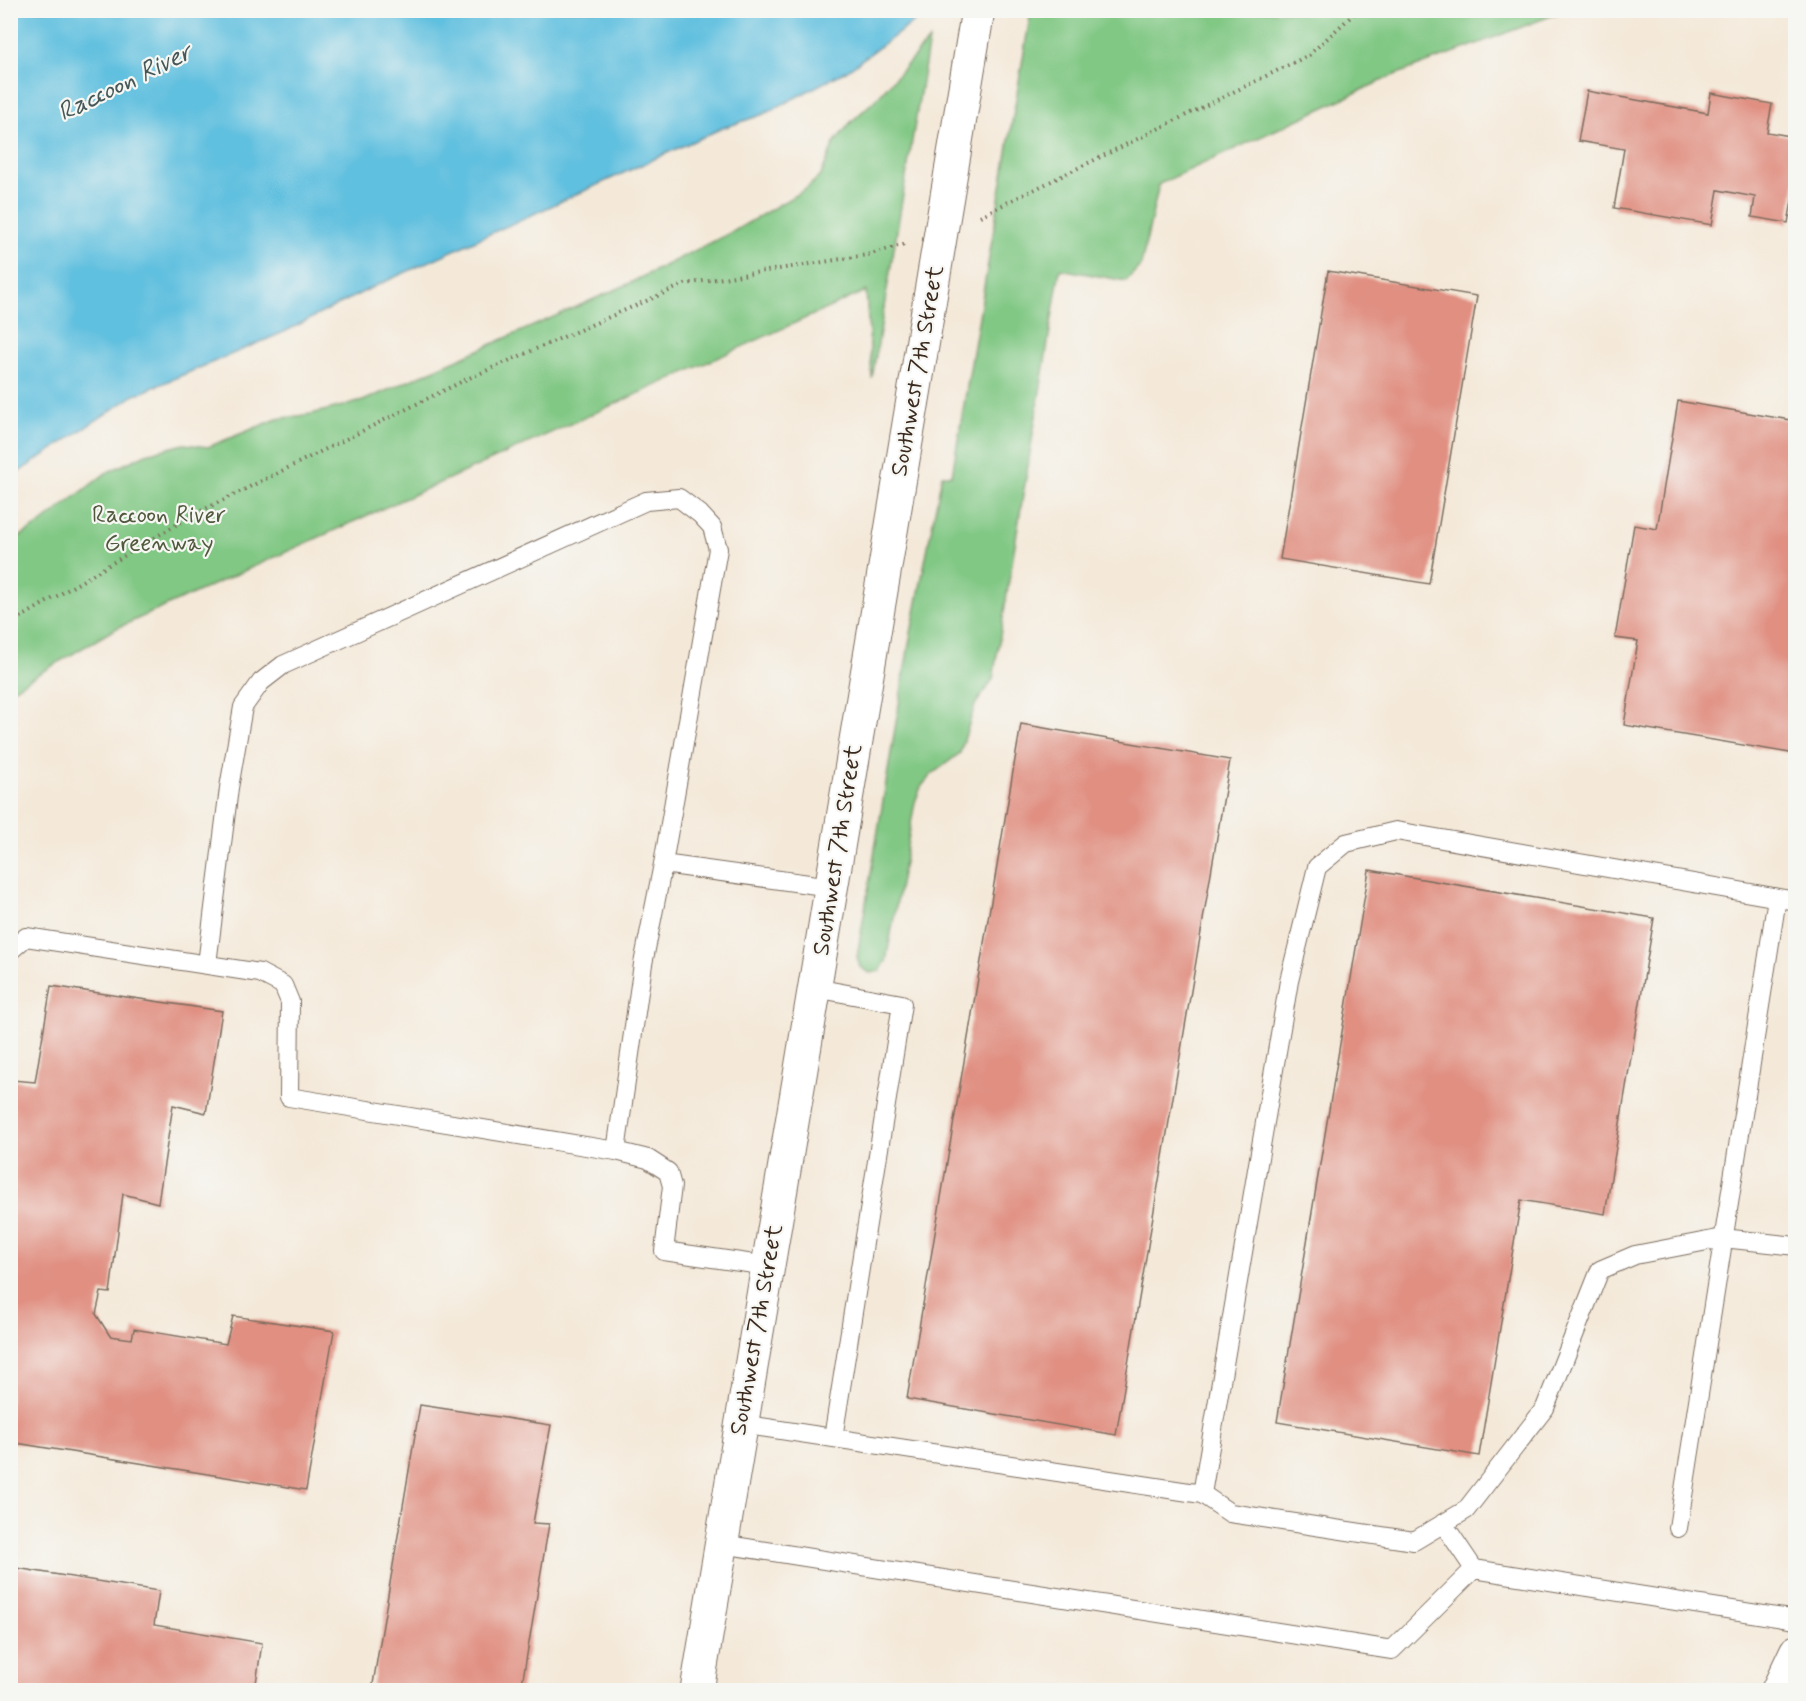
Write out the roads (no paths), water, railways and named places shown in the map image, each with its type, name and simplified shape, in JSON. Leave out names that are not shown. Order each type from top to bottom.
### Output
[{"type":"main road","name":"Southwest 7th Street","points":[[697,1690],[978,10]]},
{"type":"main road","points":[[1778,1690],[1796,1652]]},
{"type":"lane","points":[[207,964],[229,788],[243,707],[261,682],[283,665],[646,501],[679,498],[700,514],[712,527],[718,549],[663,864],[643,964],[616,1151]]},
{"type":"lane","points":[[1202,1494],[1289,981],[1317,867],[1346,843],[1396,831],[1786,900],[1723,1238],[1678,1528]]},
{"type":"lane","points":[[663,864],[831,887]]},
{"type":"lane","points":[[10,951],[26,937],[260,973],[283,985],[290,1002],[288,1097],[616,1151],[648,1159],[668,1172],[672,1186],[664,1251],[768,1266]]},
{"type":"lane","points":[[815,988],[902,1004],[833,1438]]},
{"type":"lane","points":[[741,1424],[1202,1494],[1230,1513],[1414,1540],[1466,1510],[1545,1408],[1600,1270],[1635,1255],[1723,1238],[1796,1246]]},
{"type":"lane","points":[[1443,1523],[1474,1569],[1796,1620]]},
{"type":"lane","points":[[722,1544],[1392,1650],[1474,1569]]},
{"type":"water","name":"Raccoon River","points":[[11,10],[929,11],[846,71],[764,114],[720,129],[371,288],[284,332],[133,396],[11,477]]},
{"type":"park label","name":"Raccoon River Greenway","points":[[159,529]]}]
